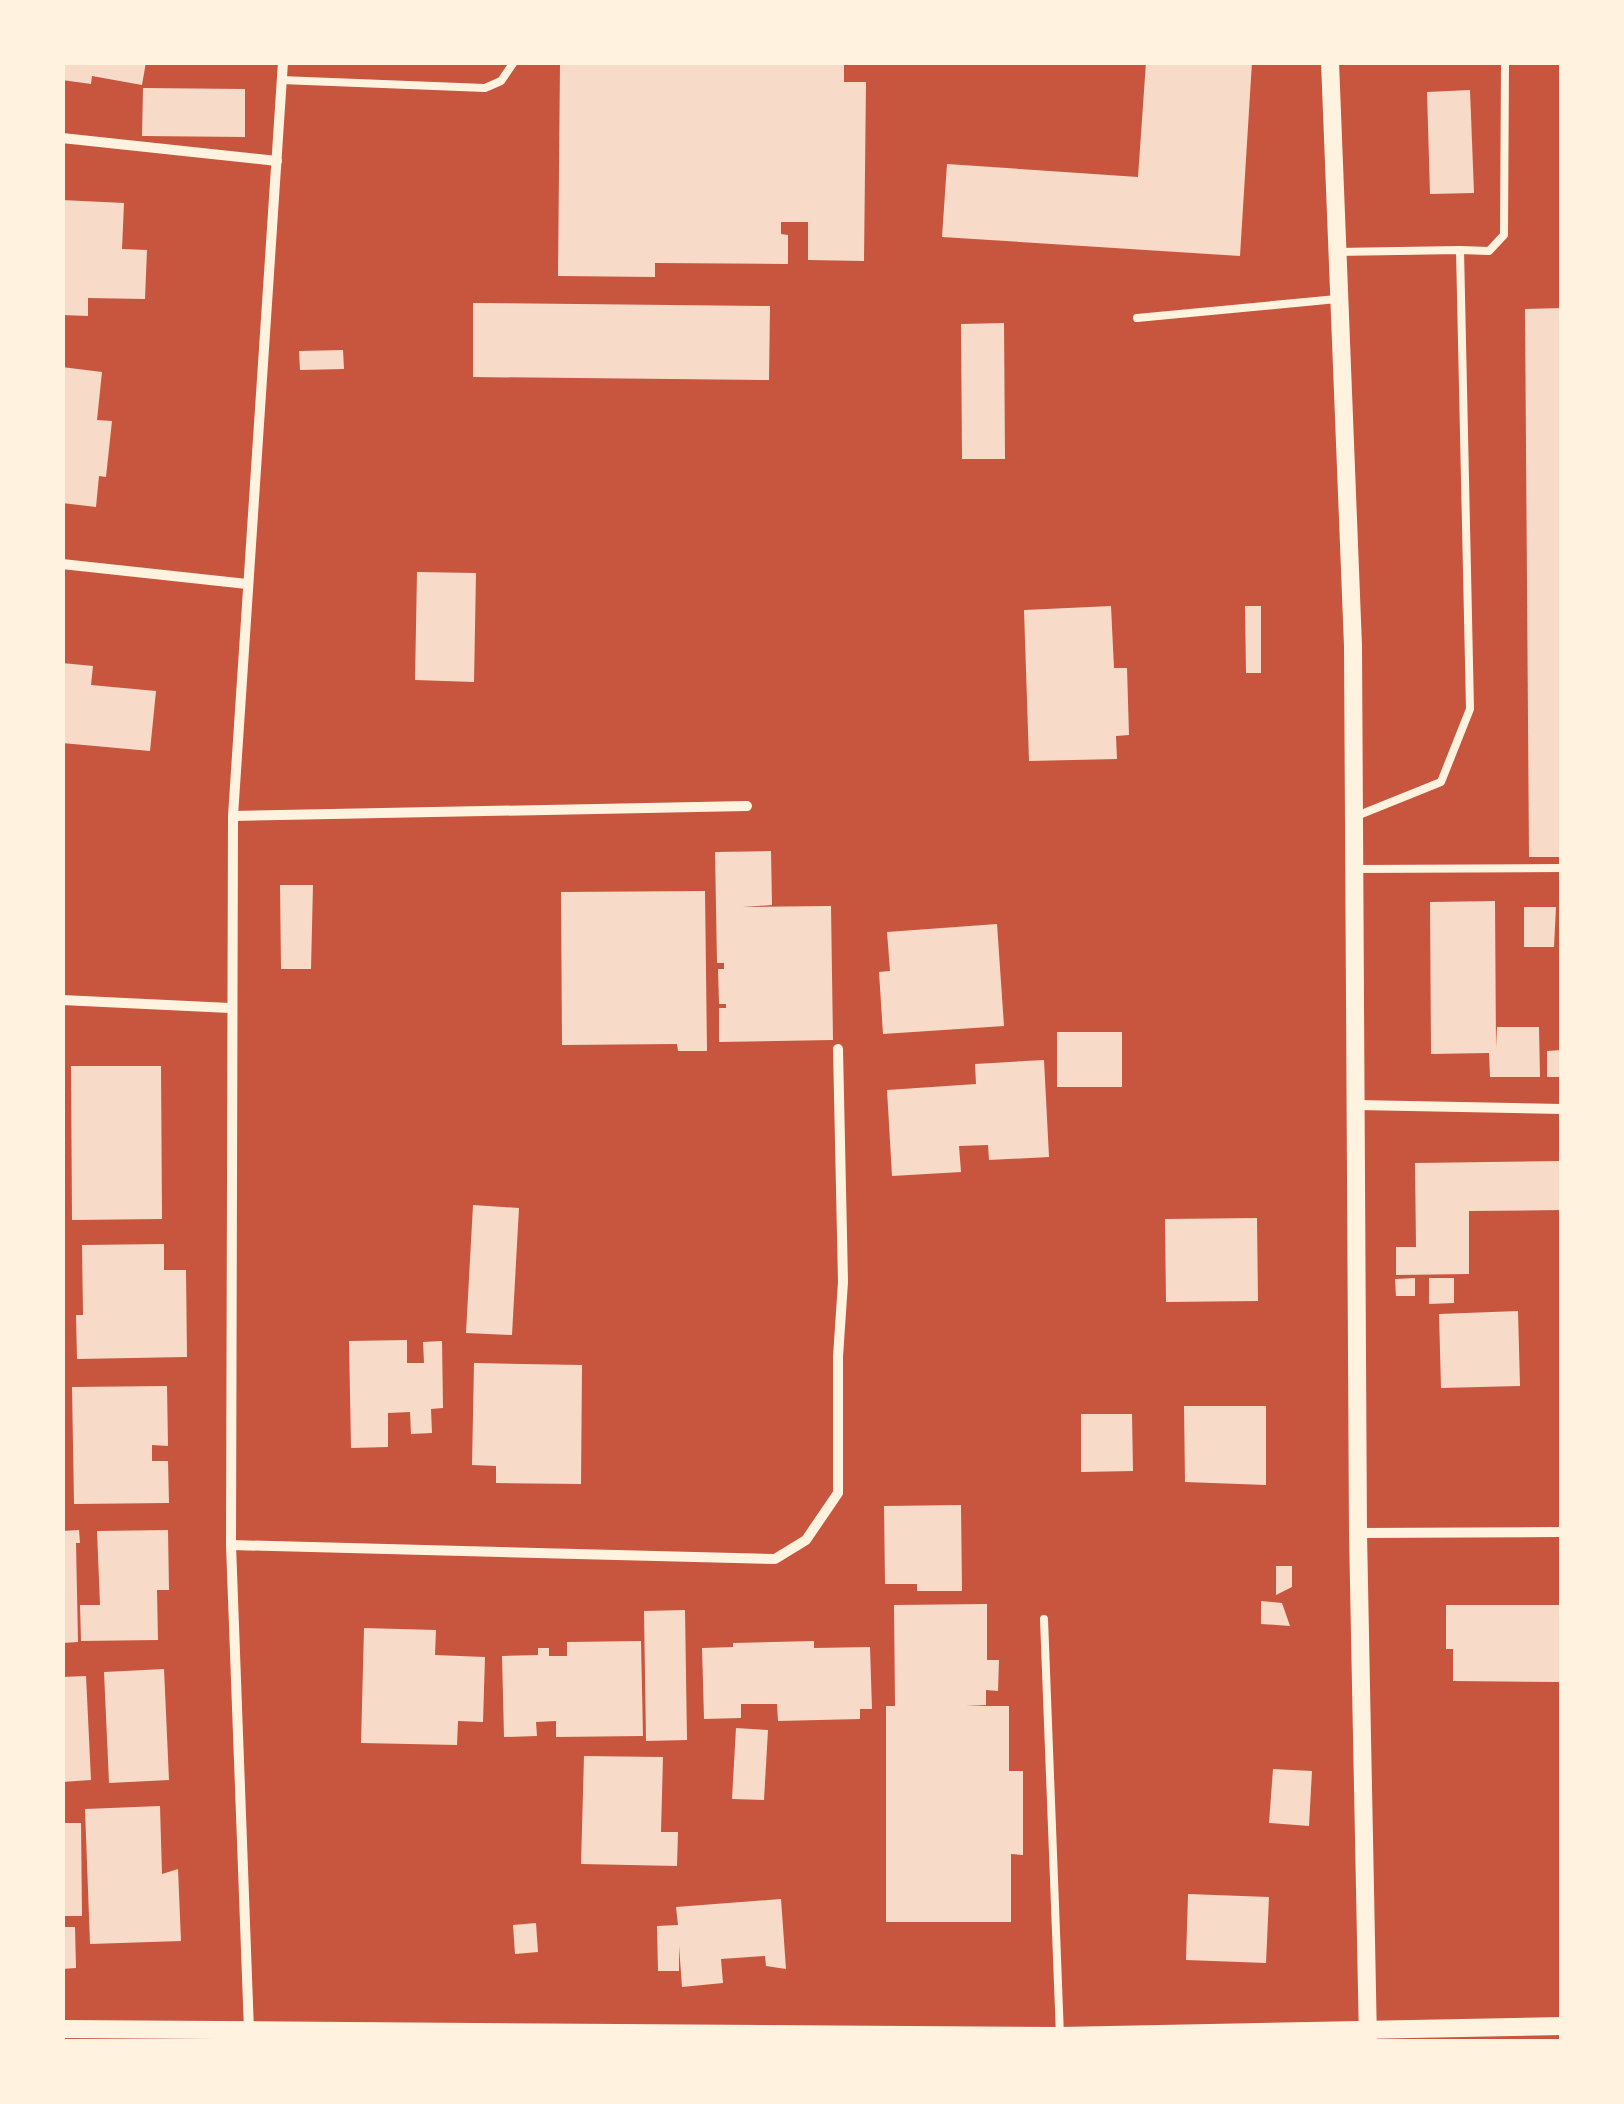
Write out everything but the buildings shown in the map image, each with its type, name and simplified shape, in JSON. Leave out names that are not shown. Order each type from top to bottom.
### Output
[{"type":"street","points":[[250,2032],[231,1545],[233,816],[282,62]]},
{"type":"street","points":[[1330,62],[1352,646],[1358,1533],[1368,2035]]},
{"type":"street","points":[[62,138],[277,161]]},
{"type":"street","points":[[62,564],[247,584]]},
{"type":"street","points":[[233,816],[747,806]]},
{"type":"street","points":[[62,1000],[230,1008]]},
{"type":"street","points":[[231,1545],[776,1559],[806,1540],[838,1493],[838,1357],[843,1282],[838,1048]]},
{"type":"street","points":[[1357,1105],[1562,1109]]},
{"type":"street","points":[[1358,1533],[1562,1532]]},
{"type":"street","points":[[62,2029],[888,2038],[1368,2035],[1562,2026]]},
{"type":"lane","points":[[281,80],[485,88],[500,81],[514,62]]},
{"type":"lane","points":[[1336,252],[1489,250],[1504,235],[1505,62]]},
{"type":"lane","points":[[1354,817],[1442,782],[1470,709],[1460,250]]},
{"type":"lane","points":[[1137,318],[1338,298]]},
{"type":"lane","points":[[1354,869],[1562,868]]},
{"type":"lane","points":[[1044,1619],[1060,2036]]}]
